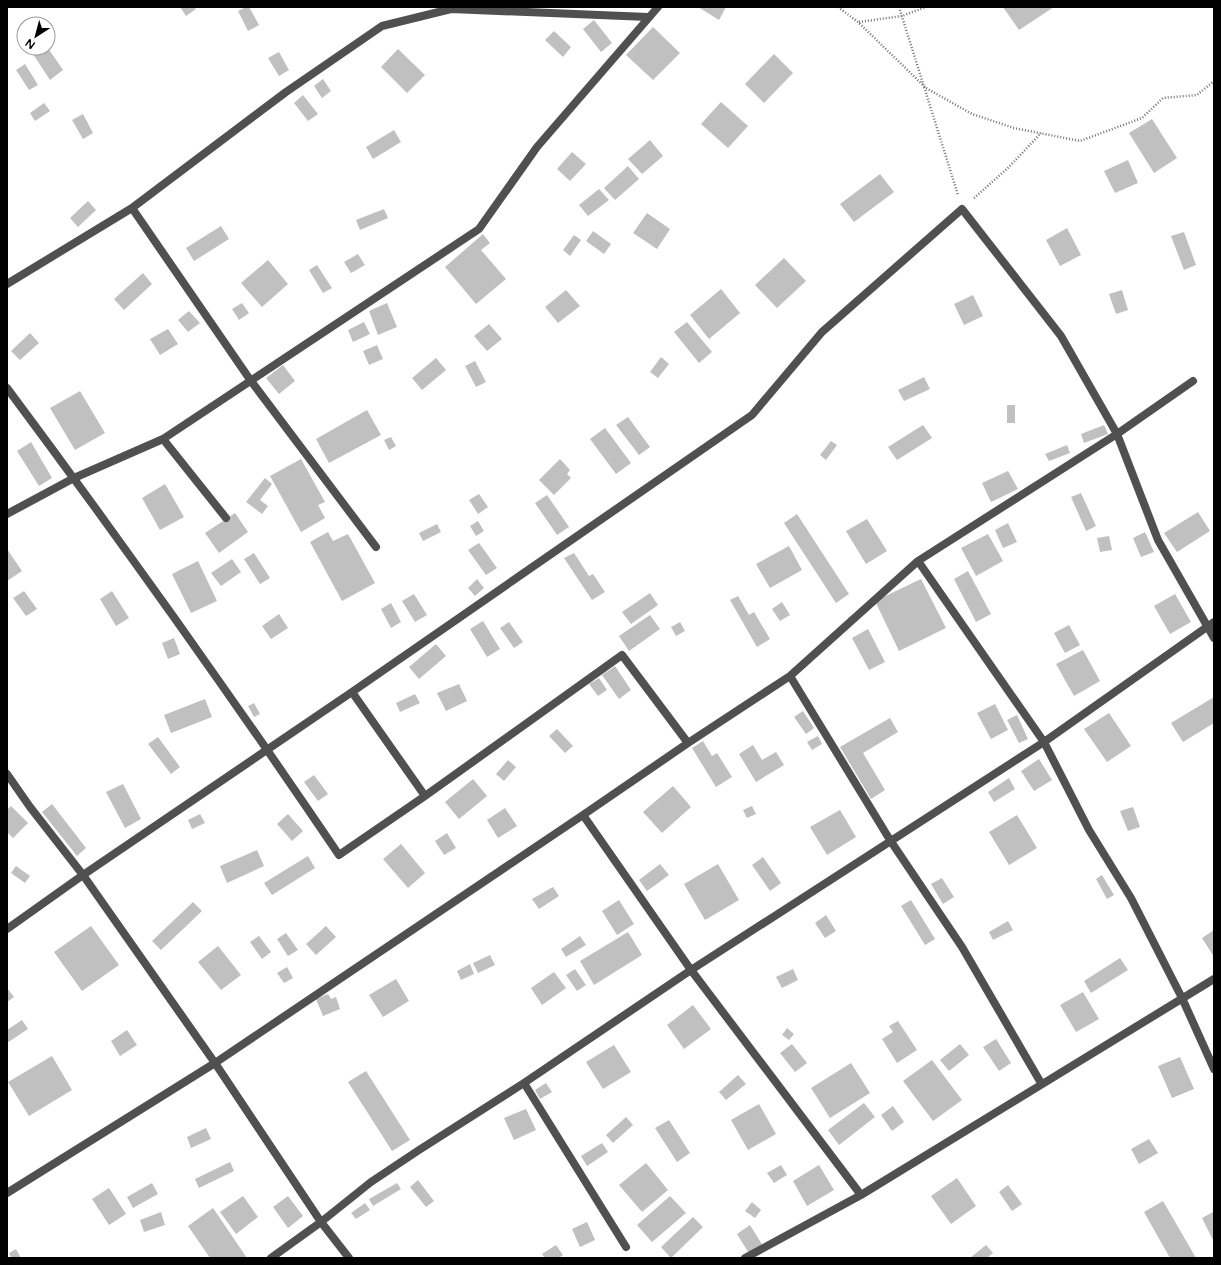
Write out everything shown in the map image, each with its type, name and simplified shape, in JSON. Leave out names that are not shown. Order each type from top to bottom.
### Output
[{"type":"street","points":[[7,514],[74,478],[163,439],[480,229],[537,147],[658,7]]},
{"type":"street","points":[[7,284],[132,208],[286,92],[382,26],[451,9],[648,17]]},
{"type":"street","points":[[132,208],[251,381],[376,547]]},
{"type":"street","points":[[7,929],[83,875],[268,750],[752,416],[822,332],[962,209],[1061,336],[1117,434],[1158,540],[1206,628],[1214,638]]},
{"type":"street","points":[[7,1193],[215,1062],[688,743],[790,676],[918,561],[1117,434],[1193,381]]},
{"type":"street","points":[[7,388],[74,478],[268,750],[339,855],[425,796],[622,655],[688,743]]},
{"type":"street","points":[[163,439],[226,518]]},
{"type":"street","points":[[918,561],[1044,742],[1089,830],[1130,898],[1182,998],[1214,1069]]},
{"type":"street","points":[[270,1258],[321,1222],[377,1178],[524,1083],[691,970],[890,840],[1044,742],[1214,622]]},
{"type":"street","points":[[790,676],[890,840],[962,947],[1041,1084]]},
{"type":"street","points":[[352,692],[425,796]]},
{"type":"street","points":[[7,774],[30,807],[83,875],[215,1062],[321,1222],[349,1258]]},
{"type":"street","points":[[583,815],[691,970],[861,1195]]},
{"type":"street","points":[[745,1258],[861,1195],[1214,979]]},
{"type":"street","points":[[524,1083],[626,1247]]},
{"type":"path","points":[[838,7],[858,22],[926,88],[972,114],[1014,128],[1080,141],[1142,118],[1163,98],[1197,95],[1214,81]]},
{"type":"path","points":[[899,7],[926,88],[962,209],[1009,167],[1041,133]]},
{"type":"path","points":[[858,22],[902,16],[926,7]]},
{"type":"building","points":[[180,7],[194,7],[196,9],[186,16]]},
{"type":"building","points":[[249,7],[259,25],[248,31],[238,11]]},
{"type":"building","points":[[698,7],[726,7],[719,20]]},
{"type":"building","points":[[1003,7],[1054,7],[1019,30]]},
{"type":"building","points":[[594,20],[612,43],[601,52],[583,29]]},
{"type":"building","points":[[653,27],[680,53],[653,80],[626,55]]},
{"type":"building","points":[[554,31],[571,47],[563,57],[545,40]]},
{"type":"building","points":[[398,49],[425,75],[407,93],[381,67]]},
{"type":"building","points":[[279,52],[289,70],[279,76],[268,58]]},
{"type":"building","points":[[774,54],[793,73],[764,103],[745,84]]},
{"type":"building","points":[[34,56],[53,56],[63,70],[50,80]]},
{"type":"building","points":[[25,64],[38,85],[29,90],[16,70]]},
{"type":"building","points":[[323,79],[331,91],[322,98],[314,86]]},
{"type":"building","points":[[303,95],[318,114],[308,121],[294,103]]},
{"type":"building","points":[[721,102],[748,126],[728,148],[701,124]]},
{"type":"building","points":[[44,103],[50,111],[35,121],[30,113]]},
{"type":"building","points":[[83,114],[93,133],[83,139],[72,120]]},
{"type":"building","points":[[1152,119],[1177,158],[1154,173],[1129,133]]},
{"type":"building","points":[[394,130],[401,142],[373,159],[366,147]]},
{"type":"building","points":[[650,140],[663,156],[642,174],[628,159]]},
{"type":"building","points":[[572,152],[586,164],[570,181],[557,169]]},
{"type":"building","points":[[1128,160],[1138,183],[1115,193],[1104,171]]},
{"type":"building","points":[[628,166],[639,179],[615,200],[604,188]]},
{"type":"building","points":[[880,174],[894,192],[854,222],[840,204]]},
{"type":"building","points":[[599,189],[609,200],[588,216],[579,205]]},
{"type":"building","points":[[88,201],[96,210],[78,227],[70,218]]},
{"type":"building","points":[[384,209],[388,218],[360,230],[356,220]]},
{"type":"building","points":[[647,213],[670,229],[657,249],[633,233]]},
{"type":"building","points":[[221,226],[229,239],[194,261],[186,248]]},
{"type":"building","points":[[1067,228],[1081,255],[1060,266],[1046,240]]},
{"type":"building","points":[[593,231],[611,244],[604,254],[586,241]]},
{"type":"building","points":[[1184,232],[1196,265],[1184,270],[1171,236]]},
{"type":"building","points":[[483,234],[490,243],[481,250],[506,279],[476,304],[445,267]]},
{"type":"building","points":[[574,235],[581,240],[570,256],[563,250]]},
{"type":"building","points":[[358,254],[365,265],[351,273],[344,262]]},
{"type":"building","points":[[784,258],[806,281],[777,308],[755,285]]},
{"type":"building","points":[[268,260],[288,284],[262,307],[241,283]]},
{"type":"building","points":[[317,265],[332,288],[323,293],[309,270]]},
{"type":"building","points":[[143,273],[152,284],[124,310],[114,299]]},
{"type":"building","points":[[721,289],[740,313],[709,339],[690,315]]},
{"type":"building","points":[[566,290],[580,306],[558,323],[545,307]]},
{"type":"building","points":[[1122,290],[1128,310],[1116,314],[1109,294]]},
{"type":"building","points":[[973,295],[983,316],[964,325],[954,304]]},
{"type":"building","points":[[242,303],[249,313],[239,320],[232,309]]},
{"type":"building","points":[[387,303],[397,327],[378,335],[369,311]]},
{"type":"building","points":[[189,311],[200,323],[188,332],[178,320]]},
{"type":"building","points":[[364,322],[370,334],[353,342],[348,330]]},
{"type":"building","points":[[687,322],[712,352],[699,363],[674,332]]},
{"type":"building","points":[[489,324],[502,339],[487,351],[474,336]]},
{"type":"building","points":[[168,329],[178,344],[160,355],[150,339]]},
{"type":"building","points":[[30,333],[39,343],[20,360],[11,351]]},
{"type":"building","points":[[377,345],[383,359],[369,365],[363,351]]},
{"type":"building","points":[[661,357],[669,364],[658,378],[650,372]]},
{"type":"building","points":[[436,358],[446,370],[422,390],[412,378]]},
{"type":"building","points":[[475,361],[486,382],[476,387],[465,366]]},
{"type":"building","points":[[283,365],[295,381],[279,394],[266,378]]},
{"type":"building","points":[[924,377],[930,389],[904,401],[898,390]]},
{"type":"building","points":[[80,391],[105,433],[75,450],[50,408]]},
{"type":"building","points":[[1007,405],[1015,405],[1015,423],[1007,423]]},
{"type":"building","points":[[367,410],[381,435],[329,463],[316,439]]},
{"type":"building","points":[[628,417],[650,447],[639,455],[616,425]]},
{"type":"building","points":[[923,425],[932,438],[897,460],[888,447]]},
{"type":"building","points":[[1104,425],[1108,434],[1084,443],[1081,434]]},
{"type":"building","points":[[605,428],[631,463],[616,474],[590,439]]},
{"type":"building","points":[[391,437],[396,446],[389,450],[384,440]]},
{"type":"building","points":[[831,441],[837,445],[826,460],[820,455]]},
{"type":"building","points":[[31,442],[52,478],[39,486],[17,451]]},
{"type":"building","points":[[1067,445],[1070,453],[1049,461],[1045,454]]},
{"type":"building","points":[[301,459],[325,502],[318,505],[325,518],[301,532],[270,476]]},
{"type":"building","points":[[560,459],[570,470],[567,474],[571,478],[554,495],[539,480]]},
{"type":"building","points":[[1008,471],[1018,489],[991,502],[982,483]]},
{"type":"building","points":[[265,478],[272,484],[260,500],[268,506],[262,514],[246,502]]},
{"type":"building","points":[[165,484],[184,517],[160,530],[142,498]]},
{"type":"building","points":[[1081,493],[1096,526],[1086,531],[1071,497]]},
{"type":"building","points":[[479,494],[488,507],[478,514],[469,500]]},
{"type":"building","points":[[547,495],[569,527],[557,535],[535,503]]},
{"type":"building","points":[[1198,512],[1210,531],[1177,552],[1164,533]]},
{"type":"building","points":[[235,513],[248,532],[219,553],[205,533]]},
{"type":"building","points":[[797,514],[849,594],[836,603],[784,523]]},
{"type":"building","points":[[867,519],[887,551],[866,564],[846,531]]},
{"type":"building","points":[[478,521],[484,531],[476,536],[470,526]]},
{"type":"building","points":[[1008,523],[1017,542],[1003,548],[995,530]]},
{"type":"building","points":[[437,524],[441,532],[423,541],[419,533]]},
{"type":"building","points":[[328,532],[333,541],[348,534],[375,583],[342,601],[310,542]]},
{"type":"building","points":[[1145,532],[1154,552],[1141,557],[1133,538]]},
{"type":"building","points":[[988,534],[1003,561],[976,576],[961,548]]},
{"type":"building","points":[[1109,536],[1112,550],[1100,552],[1097,538]]},
{"type":"building","points":[[479,543],[497,568],[486,575],[468,550]]},
{"type":"building","points":[[789,546],[802,570],[770,588],[756,564]]},
{"type":"building","points":[[7,549],[22,571],[7,581]]},
{"type":"building","points":[[254,553],[270,578],[260,584],[244,559]]},
{"type":"building","points":[[574,553],[589,576],[593,574],[605,592],[592,600],[564,558]]},
{"type":"building","points":[[232,559],[241,572],[221,586],[211,573]]},
{"type":"building","points":[[198,561],[217,601],[191,613],[172,574]]},
{"type":"building","points":[[968,571],[991,614],[976,622],[954,579]]},
{"type":"building","points":[[477,579],[484,588],[475,596],[468,588]]},
{"type":"building","points":[[921,579],[946,628],[899,651],[875,601]]},
{"type":"building","points":[[24,591],[37,609],[26,616],[13,598]]},
{"type":"building","points":[[112,591],[129,618],[116,626],[100,599]]},
{"type":"building","points":[[650,593],[658,605],[631,624],[622,612]]},
{"type":"building","points":[[414,594],[427,615],[415,622],[402,601]]},
{"type":"building","points":[[1175,594],[1191,622],[1170,634],[1154,606]]},
{"type":"building","points":[[738,596],[749,615],[754,612],[770,639],[757,647],[730,600]]},
{"type":"building","points":[[782,602],[790,615],[780,621],[772,609]]},
{"type":"building","points":[[391,603],[401,622],[391,628],[381,609]]},
{"type":"building","points":[[279,614],[288,628],[271,639],[262,626]]},
{"type":"building","points":[[650,615],[660,629],[629,651],[619,636]]},
{"type":"building","points":[[483,621],[500,649],[487,657],[470,629]]},
{"type":"building","points":[[509,622],[523,642],[514,648],[500,628]]},
{"type":"building","points":[[680,622],[685,631],[676,636],[671,627]]},
{"type":"building","points":[[1069,625],[1080,645],[1065,653],[1054,633]]},
{"type":"building","points":[[868,629],[885,662],[869,670],[852,638]]},
{"type":"building","points":[[174,638],[180,654],[168,659],[162,643]]},
{"type":"building","points":[[436,644],[446,656],[419,679],[409,667]]},
{"type":"building","points":[[1083,650],[1100,681],[1074,696],[1056,664]]},
{"type":"building","points":[[615,666],[631,690],[619,699],[602,675]]},
{"type":"building","points":[[599,678],[607,690],[598,696],[589,684]]},
{"type":"building","points":[[459,684],[467,701],[446,711],[437,693]]},
{"type":"building","points":[[415,694],[420,703],[400,712],[396,703]]},
{"type":"building","points":[[1214,697],[1214,723],[1183,742],[1171,723]]},
{"type":"building","points":[[205,699],[212,717],[171,733],[164,715]]},
{"type":"building","points":[[254,703],[260,714],[254,717],[248,706]]},
{"type":"building","points":[[995,704],[1008,730],[991,739],[977,713]]},
{"type":"building","points":[[803,711],[814,728],[806,734],[794,717]]},
{"type":"building","points":[[1109,713],[1131,746],[1107,762],[1084,729]]},
{"type":"building","points":[[1017,715],[1028,739],[1019,743],[1007,720]]},
{"type":"building","points":[[890,718],[898,732],[863,753],[885,790],[871,799],[840,747]]},
{"type":"building","points":[[557,729],[573,746],[565,753],[549,736]]},
{"type":"building","points":[[818,736],[822,744],[812,750],[807,742]]},
{"type":"building","points":[[158,737],[180,767],[171,774],[148,744]]},
{"type":"building","points":[[703,741],[712,756],[717,753],[732,777],[716,787],[692,748]]},
{"type":"building","points":[[753,745],[762,760],[776,752],[784,765],[756,782],[739,754]]},
{"type":"building","points":[[1039,759],[1052,780],[1034,791],[1021,771]]},
{"type":"building","points":[[508,760],[516,767],[504,781],[496,774]]},
{"type":"building","points":[[314,775],[328,794],[318,801],[304,782]]},
{"type":"building","points":[[1009,778],[1015,789],[994,802],[988,792]]},
{"type":"building","points":[[473,779],[487,796],[459,819],[445,802]]},
{"type":"building","points":[[123,784],[141,819],[125,828],[106,792]]},
{"type":"building","points":[[673,786],[691,807],[662,833],[643,812]]},
{"type":"building","points":[[52,804],[86,848],[77,856],[42,812]]},
{"type":"building","points":[[11,806],[28,823],[13,838],[7,832],[7,810]]},
{"type":"building","points":[[752,806],[756,814],[747,818],[743,810]]},
{"type":"building","points":[[1133,807],[1140,827],[1128,831],[1120,811]]},
{"type":"building","points":[[505,808],[517,826],[498,838],[487,820]]},
{"type":"building","points":[[840,810],[856,837],[827,855],[810,827]]},
{"type":"building","points":[[200,814],[205,823],[192,829],[188,820]]},
{"type":"building","points":[[288,814],[303,831],[292,841],[277,824]]},
{"type":"building","points":[[1017,815],[1037,848],[1009,865],[989,832]]},
{"type":"building","points":[[447,833],[456,848],[444,855],[435,841]]},
{"type":"building","points":[[401,844],[425,873],[408,888],[383,859]]},
{"type":"building","points":[[257,850],[264,866],[227,883],[220,866]]},
{"type":"building","points":[[308,856],[315,868],[272,895],[264,883]]},
{"type":"building","points":[[763,857],[781,883],[770,891],[752,865]]},
{"type":"building","points":[[660,864],[669,875],[647,891],[639,880]]},
{"type":"building","points":[[718,864],[739,900],[705,920],[684,884]]},
{"type":"building","points":[[16,866],[30,876],[25,883],[11,873]]},
{"type":"building","points":[[1102,875],[1114,895],[1107,899],[1096,879]]},
{"type":"building","points":[[942,878],[954,897],[943,904],[931,884]]},
{"type":"building","points":[[553,887],[559,896],[539,909],[532,899]]},
{"type":"building","points":[[619,900],[634,924],[617,935],[602,911]]},
{"type":"building","points":[[911,900],[935,939],[925,945],[901,906]]},
{"type":"building","points":[[193,902],[202,911],[161,950],[152,941]]},
{"type":"building","points":[[826,915],[836,931],[825,938],[815,923]]},
{"type":"building","points":[[1008,921],[1013,930],[993,940],[989,932]]},
{"type":"building","points":[[91,926],[119,965],[82,991],[54,952]]},
{"type":"building","points":[[326,926],[336,937],[316,955],[306,944]]},
{"type":"building","points":[[1214,930],[1214,957],[1202,938]]},
{"type":"building","points":[[628,932],[642,955],[594,985],[580,961]]},
{"type":"building","points":[[286,933],[298,950],[288,956],[277,939]]},
{"type":"building","points":[[259,936],[271,952],[262,959],[250,942]]},
{"type":"building","points":[[580,936],[586,945],[566,957],[561,949]]},
{"type":"building","points":[[218,946],[241,975],[221,990],[198,962]]},
{"type":"building","points":[[490,955],[495,965],[478,973],[473,963]]},
{"type":"building","points":[[1120,958],[1128,970],[1091,993],[1084,981]]},
{"type":"building","points":[[470,964],[474,974],[461,980],[457,971]]},
{"type":"building","points":[[287,967],[293,978],[284,983],[277,973]]},
{"type":"building","points":[[575,969],[586,985],[577,991],[566,975]]},
{"type":"building","points":[[793,969],[798,980],[782,988],[776,977]]},
{"type":"building","points":[[554,972],[566,988],[542,1005],[531,988]]},
{"type":"building","points":[[396,979],[409,1001],[383,1017],[369,995]]},
{"type":"building","points":[[7,988],[14,997],[7,1002]]},
{"type":"building","points":[[1083,992],[1099,1019],[1076,1032],[1060,1005]]},
{"type":"building","points":[[328,994],[331,999],[336,997],[340,1009],[323,1016],[316,999]]},
{"type":"building","points":[[693,1005],[711,1029],[684,1049],[667,1025]]},
{"type":"building","points":[[22,1020],[28,1029],[7,1043],[7,1030]]},
{"type":"building","points":[[898,1021],[917,1050],[897,1063],[882,1039],[893,1032],[889,1026]]},
{"type":"building","points":[[787,1028],[794,1034],[789,1040],[782,1035]]},
{"type":"building","points":[[127,1030],[137,1045],[120,1056],[111,1041]]},
{"type":"building","points":[[996,1039],[1011,1063],[999,1071],[983,1047]]},
{"type":"building","points":[[792,1044],[807,1063],[795,1072],[780,1053]]},
{"type":"building","points":[[960,1044],[969,1055],[949,1071],[940,1060]]},
{"type":"building","points":[[614,1045],[631,1072],[603,1089],[586,1062]]},
{"type":"building","points":[[52,1056],[72,1090],[29,1116],[8,1082]]},
{"type":"building","points":[[1180,1057],[1194,1089],[1172,1098],[1158,1066]]},
{"type":"building","points":[[932,1060],[962,1100],[933,1121],[903,1081]]},
{"type":"building","points":[[851,1063],[870,1093],[830,1118],[811,1088]]},
{"type":"building","points":[[366,1071],[410,1140],[392,1151],[348,1082]]},
{"type":"building","points":[[738,1075],[746,1084],[726,1100],[719,1092]]},
{"type":"building","points":[[546,1083],[552,1092],[540,1099],[535,1090]]},
{"type":"building","points":[[864,1103],[875,1117],[839,1145],[828,1130]]},
{"type":"building","points":[[759,1104],[776,1134],[748,1150],[731,1120]]},
{"type":"building","points":[[893,1106],[904,1122],[892,1131],[881,1115]]},
{"type":"building","points":[[526,1109],[536,1130],[514,1140],[504,1118]]},
{"type":"building","points":[[626,1117],[633,1125],[613,1143],[606,1135]]},
{"type":"building","points":[[669,1120],[690,1153],[677,1162],[655,1128]]},
{"type":"building","points":[[206,1128],[211,1139],[191,1148],[187,1137]]},
{"type":"building","points":[[1149,1139],[1158,1153],[1139,1164],[1131,1149]]},
{"type":"building","points":[[602,1143],[608,1152],[587,1166],[581,1156]]},
{"type":"building","points":[[230,1162],[234,1171],[199,1188],[195,1179]]},
{"type":"building","points":[[646,1163],[668,1190],[642,1212],[619,1185]]},
{"type":"building","points":[[781,1165],[787,1175],[774,1183],[767,1173]]},
{"type":"building","points":[[819,1165],[834,1190],[807,1206],[793,1181]]},
{"type":"building","points":[[957,1178],[976,1206],[951,1224],[931,1196]]},
{"type":"building","points":[[418,1180],[434,1201],[426,1207],[410,1187]]},
{"type":"building","points":[[152,1183],[158,1194],[133,1208],[127,1197]]},
{"type":"building","points":[[397,1183],[401,1189],[373,1206],[369,1199]]},
{"type":"building","points":[[1008,1185],[1022,1204],[1012,1211],[999,1192]]},
{"type":"building","points":[[109,1188],[126,1214],[109,1225],[92,1199]]},
{"type":"building","points":[[243,1196],[258,1217],[236,1234],[220,1212]]},
{"type":"building","points":[[288,1196],[303,1216],[288,1228],[273,1207]]},
{"type":"building","points":[[670,1196],[686,1213],[652,1242],[637,1225]]},
{"type":"building","points":[[1163,1201],[1196,1258],[1170,1258],[1144,1212]]},
{"type":"building","points":[[752,1202],[761,1210],[755,1218],[745,1211]]},
{"type":"building","points":[[365,1203],[370,1210],[356,1219],[351,1213]]},
{"type":"building","points":[[213,1208],[247,1258],[210,1258],[188,1226]]},
{"type":"building","points":[[161,1212],[165,1225],[144,1232],[140,1220]]},
{"type":"building","points":[[1213,1212],[1214,1213],[1214,1242],[1202,1218]]},
{"type":"building","points":[[693,1217],[703,1227],[671,1258],[661,1247]]},
{"type":"building","points":[[587,1222],[595,1240],[580,1247],[572,1229]]},
{"type":"building","points":[[750,1225],[763,1246],[750,1255],[737,1234]]},
{"type":"building","points":[[556,1245],[563,1255],[559,1258],[545,1258],[542,1254]]},
{"type":"building","points":[[986,1245],[993,1253],[987,1258],[970,1258]]},
{"type":"building","points":[[16,1249],[21,1258],[11,1258],[9,1253]]}]
